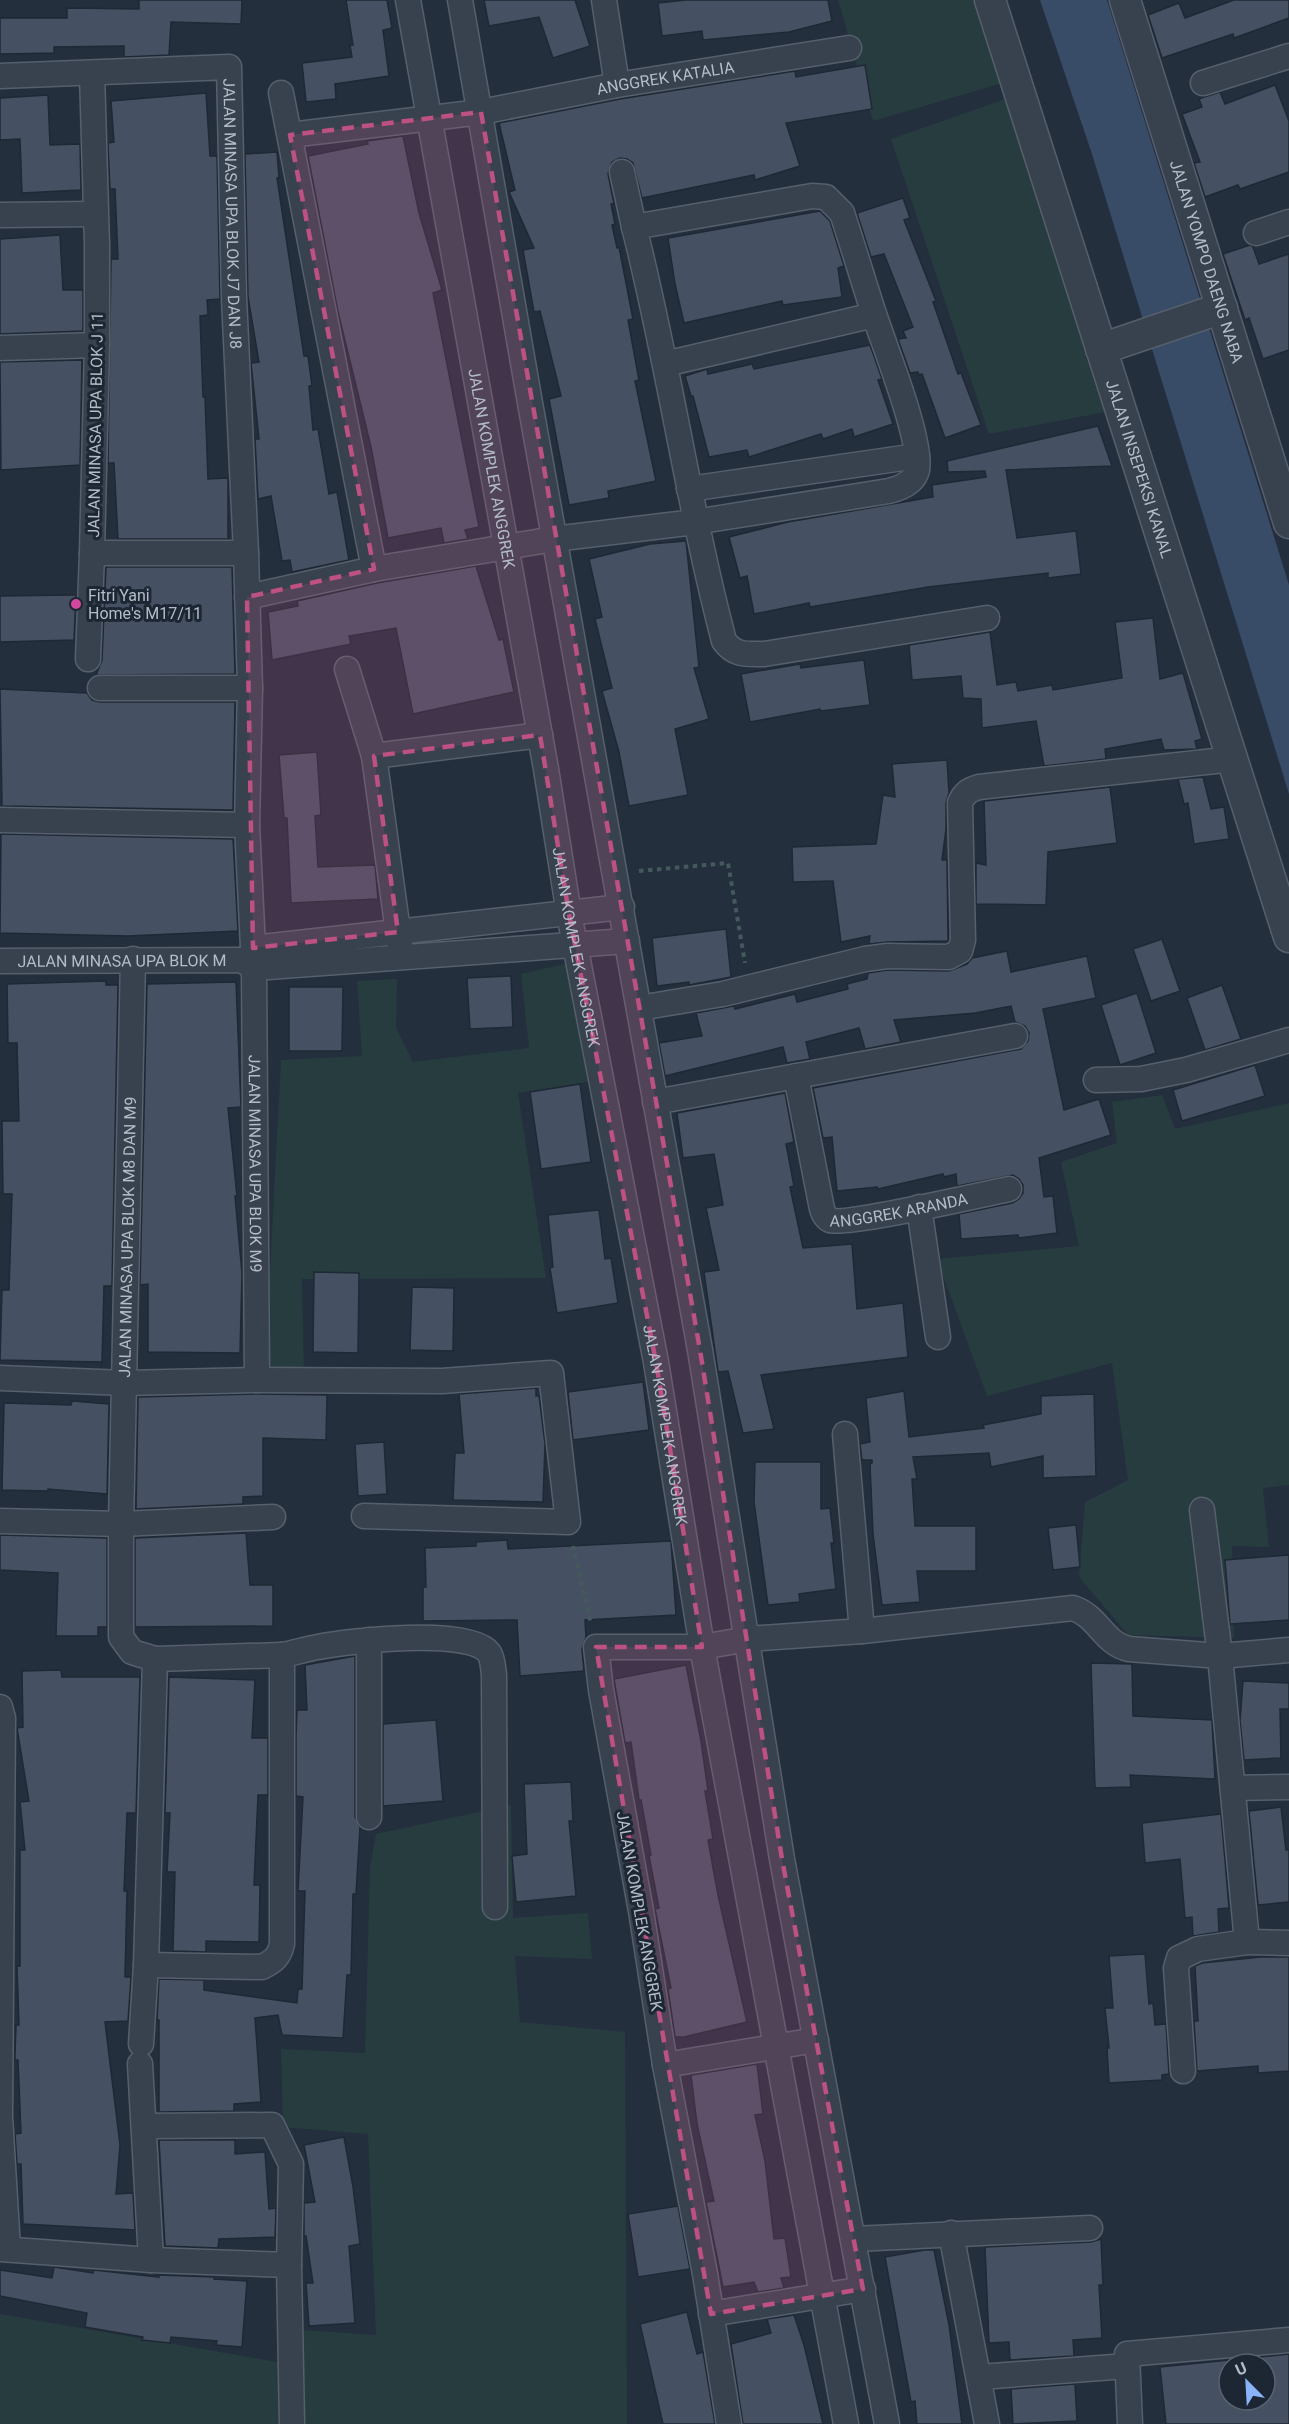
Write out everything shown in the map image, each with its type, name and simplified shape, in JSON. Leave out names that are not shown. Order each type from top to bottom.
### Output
[{"type":"street","name":"JALAN KOMPLEK ANGGREK","points":[[408,0],[507,547],[569,914],[656,1362],[702,1647],[774,2047],[846,2424]]},
{"type":"street","points":[[460,0],[700,1350],[782,1859],[887,2424]]},
{"type":"street","points":[[604,0],[617,85]]},
{"type":"street","name":"JALAN INSEPEKSI KANAL","points":[[990,0],[1289,937]]},
{"type":"street","name":"JALAN YOMPO DAENG NABA","points":[[1125,0],[1289,523]]},
{"type":"street","name":"ANGGREK KATALIA","points":[[290,135],[481,112],[617,85],[849,48]]},
{"type":"street","points":[[1203,83],[1289,56]]},
{"type":"street","name":"JALAN MINASA UPA BLOK J7 DAN J8","points":[[0,76],[229,67],[234,298],[246,553]]},
{"type":"street","name":"JALAN MINASA UPA BLOK J 11","points":[[92,73],[94,214],[97,245],[92,553],[246,553]]},
{"type":"street","points":[[281,93],[374,569]]},
{"type":"street","points":[[622,172],[665,364],[695,522],[724,641],[730,649],[764,654],[987,618]]},
{"type":"street","points":[[247,597],[374,569],[554,539],[695,522],[889,491],[903,487],[911,481],[916,471],[917,456],[897,382],[842,213],[826,197],[797,198],[634,227]]},
{"type":"street","points":[[0,215],[94,214]]},
{"type":"street","points":[[1256,233],[1289,222]]},
{"type":"street","points":[[1101,349],[1222,308]]},
{"type":"street","points":[[665,364],[874,315]]},
{"type":"street","points":[[0,348],[97,345]]},
{"type":"street","points":[[689,489],[917,456]]},
{"type":"street","points":[[88,659],[92,553]]},
{"type":"street","points":[[246,553],[250,959]]},
{"type":"street","points":[[347,669],[374,756],[402,957]]},
{"type":"street","points":[[100,688],[249,688]]},
{"type":"street","points":[[374,756],[540,735]]},
{"type":"street","points":[[639,1008],[723,994],[866,958],[887,956],[943,958],[955,955],[960,951],[963,940],[960,803],[965,793],[971,789],[1233,759]]},
{"type":"street","points":[[0,820],[248,825]]},
{"type":"street","points":[[250,959],[398,932],[622,907]]},
{"type":"street","points":[[250,959],[402,957],[627,941]]},
{"type":"street","name":"JALAN MINASA UPA BLOK M8 DAN M9","points":[[133,959],[126,1383],[121,1519],[121,1637],[132,1652],[155,1659]]},
{"type":"street","name":"JALAN MINASA UPA BLOK M","points":[[0,961],[250,959]]},
{"type":"street","name":"JALAN MINASA UPA BLOK M9","points":[[250,959],[257,1380]]},
{"type":"street","points":[[655,1102],[1015,1036]]},
{"type":"street","points":[[1096,1080],[1141,1079],[1197,1067],[1289,1040]]},
{"type":"street","name":"ANGGREK ARANDA","points":[[796,1076],[821,1204],[825,1216],[830,1220],[846,1220],[1009,1189]]},
{"type":"street","points":[[919,1207],[938,1337]]},
{"type":"street","points":[[0,1378],[126,1383],[257,1380],[442,1381],[551,1373],[568,1522],[364,1516]]},
{"type":"street","points":[[845,1434],[862,1631]]},
{"type":"street","points":[[1202,1510],[1220,1656],[1247,1942]]},
{"type":"street","points":[[0,1521],[273,1517]]},
{"type":"street","points":[[596,1647],[702,1647],[748,1639],[862,1631],[1073,1608],[1090,1617],[1117,1647],[1220,1656],[1289,1650]]},
{"type":"street","points":[[151,2260],[140,2054],[146,1965],[155,1659],[282,1655],[369,1640],[417,1638],[451,1639],[479,1645],[488,1651],[492,1659],[494,1675],[495,1907]]},
{"type":"street","points":[[369,1640],[369,1817]]},
{"type":"street","name":"JALAN KOMPLEK ANGGREK","points":[[596,1647],[601,1690],[641,1911],[665,2065],[729,2424]]},
{"type":"street","points":[[146,1965],[262,1967],[274,1961],[279,1954],[282,1944],[282,1655]]},
{"type":"street","points":[[0,1707],[3,1718],[0,2116],[4,2249],[151,2260],[289,2265]]},
{"type":"street","points":[[1233,1788],[1289,1787]]},
{"type":"street","points":[[1183,2071],[1176,1968],[1179,1958],[1198,1949],[1247,1942],[1289,1943]]},
{"type":"street","points":[[665,2065],[816,2040]]},
{"type":"street","points":[[144,2126],[272,2125],[291,2164],[289,2265],[292,2424]]},
{"type":"street","points":[[854,2239],[1090,2228]]},
{"type":"street","points":[[951,2233],[980,2376],[987,2424]]},
{"type":"street","points":[[711,2313],[863,2289]]},
{"type":"street","points":[[1130,2424],[1127,2354],[1289,2340]]},
{"type":"street","points":[[980,2376],[1127,2366]]},
{"type":"path","points":[[615,873],[728,863],[749,988]]},
{"type":"path","points":[[568,1522],[596,1647]]},
{"type":"highlighted area","points":[[481,112],[700,1350],[782,1859],[863,2289],[711,2314],[596,1647],[702,1647],[656,1362],[569,914],[540,735],[374,756],[398,932],[253,948],[247,597],[374,569],[290,135]]},
{"type":"green space","points":[[838,0],[979,0],[1006,82],[873,121]]},
{"type":"green space","points":[[1011,97],[1105,412],[989,434],[891,139]]},
{"type":"green space","points":[[565,964],[593,1081],[518,1093],[546,1278],[302,1279],[304,1373],[265,1365],[281,1060],[362,1056],[357,981],[397,979],[396,1028],[413,1062],[529,1048],[521,974]]},
{"type":"green space","points":[[1162,1095],[1175,1129],[1289,1103],[1289,1485],[1263,1488],[1269,1547],[1232,1546],[1234,1638],[1128,1635],[1079,1577],[1085,1502],[1128,1480],[1112,1363],[987,1396],[937,1259],[1079,1246],[1061,1162],[1117,1143],[1112,1102]]},
{"type":"green space","points":[[511,1805],[513,1918],[588,1913],[592,1959],[515,1956],[520,2022],[625,2032],[627,2424],[0,2424],[0,2314],[283,2363],[287,2329],[376,2335],[368,2134],[283,2127],[281,2049],[365,2053],[370,1868],[376,1834]]},
{"type":"water","points":[[1040,0],[1107,0],[1289,585],[1289,794],[1092,154]]},
{"type":"building","points":[[139,0],[242,0],[241,24],[171,22],[169,55],[124,57],[124,46],[54,47],[54,53],[0,54],[0,18],[67,18],[67,8],[139,9]]},
{"type":"building","points":[[346,0],[387,0],[392,28],[383,30],[389,76],[335,84],[336,99],[306,102],[302,63],[352,57],[350,45],[353,45]]},
{"type":"building","points":[[484,0],[575,0],[590,46],[553,58],[539,17],[489,26]]},
{"type":"building","points":[[686,0],[828,0],[832,21],[789,32],[703,40],[702,31],[662,36],[658,3]]},
{"type":"building","points":[[1234,0],[1289,0],[1289,18],[1234,38],[1233,34],[1162,58],[1148,15],[1179,3],[1185,18]]},
{"type":"building","points":[[865,65],[872,109],[786,123],[800,166],[755,180],[754,175],[642,198],[633,163],[620,158],[612,162],[608,174],[614,204],[611,204],[615,224],[612,225],[617,248],[619,247],[633,319],[628,320],[639,380],[635,381],[656,481],[608,491],[609,498],[569,505],[549,399],[561,396],[540,311],[534,312],[523,250],[534,248],[509,192],[515,190],[499,123],[620,99],[795,71],[796,77]]},
{"type":"building","points":[[1275,85],[1289,121],[1289,172],[1240,189],[1238,185],[1205,197],[1194,163],[1200,162],[1182,114],[1202,107],[1199,99],[1220,92],[1225,104]]},
{"type":"building","points":[[206,93],[210,156],[217,156],[220,299],[207,300],[208,315],[200,316],[203,397],[205,397],[208,479],[228,478],[228,539],[118,539],[114,463],[108,463],[111,259],[118,259],[115,189],[110,189],[108,143],[114,142],[111,101]]},
{"type":"building","points":[[48,95],[50,145],[80,144],[81,190],[22,193],[20,139],[0,140],[0,98]]},
{"type":"building","points":[[403,136],[419,213],[442,290],[433,293],[479,527],[465,530],[468,539],[444,543],[441,528],[388,538],[371,447],[338,312],[308,156],[368,144],[367,141]]},
{"type":"building","points":[[277,152],[279,178],[277,178],[304,356],[308,356],[312,386],[309,386],[313,430],[318,429],[329,494],[337,492],[349,560],[292,572],[290,560],[282,561],[271,496],[258,499],[255,439],[259,439],[251,363],[259,362],[248,297],[245,154]]},
{"type":"building","points":[[903,198],[910,218],[904,220],[936,301],[933,302],[958,374],[961,373],[981,425],[945,438],[922,374],[910,373],[898,339],[906,338],[903,331],[913,327],[884,254],[871,257],[857,213]]},
{"type":"building","points":[[820,211],[830,221],[844,266],[838,268],[842,297],[783,305],[782,301],[684,323],[668,238]]},
{"type":"building","points":[[60,235],[63,290],[83,290],[83,331],[0,334],[0,239]]},
{"type":"building","points":[[1250,245],[1253,247],[1259,264],[1289,254],[1289,350],[1263,359],[1249,318],[1245,320],[1223,254]]},
{"type":"building","points":[[870,345],[882,379],[878,380],[893,424],[854,437],[852,429],[823,439],[821,434],[749,457],[747,450],[709,457],[693,396],[691,396],[685,376],[707,369],[708,374],[752,364],[754,369]]},
{"type":"building","points":[[82,360],[80,465],[1,470],[0,362]]},
{"type":"building","points":[[1098,426],[1112,466],[1006,470],[1017,538],[1076,531],[1081,574],[1048,578],[1048,573],[928,587],[810,607],[809,603],[754,614],[747,576],[740,578],[729,537],[788,522],[933,497],[932,485],[986,477],[985,471],[948,472],[947,461]]},
{"type":"building","points":[[686,541],[699,667],[694,668],[709,719],[675,729],[688,795],[629,806],[619,752],[602,691],[612,688],[595,619],[602,617],[589,559],[650,544]]},
{"type":"building","points":[[476,566],[499,640],[503,639],[514,692],[413,714],[396,628],[349,636],[351,644],[272,660],[268,612],[298,606],[297,601],[377,583]]},
{"type":"building","points":[[106,567],[232,567],[235,674],[96,675],[102,660]]},
{"type":"building","points":[[76,595],[74,640],[0,642],[0,596]]},
{"type":"building","points":[[1153,618],[1160,679],[1183,673],[1202,739],[1195,741],[1197,749],[1164,750],[1161,739],[1105,749],[1106,759],[1044,766],[1036,721],[982,728],[981,699],[963,698],[961,676],[912,680],[909,645],[990,632],[997,685],[1016,682],[1018,691],[1052,685],[1053,690],[1122,678],[1115,622]]},
{"type":"building","points":[[864,660],[870,705],[821,711],[820,709],[750,722],[741,674],[800,664],[801,668]]},
{"type":"building","points":[[0,689],[87,693],[92,700],[100,702],[235,702],[233,810],[2,806]]},
{"type":"building","points":[[317,752],[321,815],[315,816],[318,867],[375,865],[378,899],[291,903],[287,818],[284,818],[279,755]]},
{"type":"building","points":[[947,760],[949,793],[946,803],[946,829],[942,860],[947,860],[948,941],[869,944],[870,936],[841,942],[833,881],[793,882],[792,847],[876,844],[883,795],[895,797],[892,764]]},
{"type":"building","points":[[1203,777],[1211,809],[1224,807],[1229,839],[1194,844],[1188,803],[1184,804],[1178,779]]},
{"type":"building","points":[[1110,787],[1117,843],[1048,852],[1046,905],[976,904],[976,863],[986,865],[984,801]]},
{"type":"building","points":[[1,834],[233,839],[238,931],[128,936],[0,933]]},
{"type":"building","points":[[726,929],[731,977],[689,985],[689,982],[657,986],[652,938]]},
{"type":"building","points":[[1162,939],[1180,991],[1151,1001],[1133,949]]},
{"type":"building","points":[[1007,951],[1011,972],[1087,956],[1096,998],[1043,1009],[1064,1110],[1099,1099],[1111,1135],[1039,1158],[1044,1197],[1053,1196],[1057,1233],[1019,1238],[1018,1235],[961,1239],[959,1214],[1012,1203],[1019,1199],[1023,1193],[1023,1185],[1013,1175],[957,1186],[956,1174],[944,1177],[943,1174],[878,1189],[877,1187],[837,1191],[832,1137],[823,1138],[813,1088],[1021,1049],[1028,1041],[1029,1033],[1025,1026],[1015,1022],[1011,1006],[975,1013],[894,1020],[901,1042],[865,1049],[859,1028],[806,1042],[810,1059],[787,1063],[783,1047],[665,1076],[659,1043],[702,1036],[696,1013],[734,1006],[735,1009],[795,994],[797,1002],[848,989],[847,984],[867,979],[868,973],[888,970],[949,971],[967,964],[972,958]]},
{"type":"building","points":[[511,976],[513,1027],[470,1029],[467,978]]},
{"type":"building","points":[[106,981],[106,985],[118,985],[112,1286],[104,1286],[102,1362],[0,1360],[2,1290],[9,1290],[12,1194],[3,1194],[2,1121],[19,1121],[17,1043],[8,1043],[7,984]]},
{"type":"building","points":[[236,982],[241,1107],[228,1108],[242,1273],[240,1353],[148,1352],[148,1284],[140,1285],[147,984]]},
{"type":"building","points":[[1222,985],[1241,1039],[1205,1050],[1187,998]]},
{"type":"building","points":[[289,987],[343,987],[342,1051],[289,1051]]},
{"type":"building","points":[[1137,993],[1156,1053],[1120,1065],[1101,1005]]},
{"type":"building","points":[[1255,1065],[1265,1096],[1182,1121],[1173,1090]]},
{"type":"building","points":[[580,1084],[591,1162],[541,1169],[530,1092]]},
{"type":"building","points":[[785,1093],[794,1142],[786,1144],[794,1186],[790,1187],[803,1248],[852,1244],[857,1309],[903,1303],[908,1357],[761,1375],[774,1429],[743,1433],[728,1371],[718,1372],[704,1272],[719,1270],[706,1208],[723,1205],[714,1154],[683,1158],[677,1113]]},
{"type":"building","points":[[599,1210],[605,1259],[611,1258],[618,1303],[557,1313],[550,1268],[553,1267],[548,1215]]},
{"type":"building","points":[[314,1272],[359,1273],[358,1353],[313,1352]]},
{"type":"building","points":[[412,1287],[454,1288],[453,1351],[410,1350]]},
{"type":"building","points":[[643,1382],[649,1430],[573,1440],[568,1392]]},
{"type":"building","points":[[536,1388],[545,1444],[543,1502],[453,1500],[455,1453],[464,1453],[459,1394]]},
{"type":"building","points":[[904,1391],[909,1437],[984,1428],[983,1425],[1041,1414],[1041,1396],[1094,1394],[1096,1476],[1043,1478],[1043,1456],[991,1467],[989,1453],[913,1457],[917,1479],[912,1479],[915,1526],[976,1526],[976,1571],[917,1571],[920,1602],[882,1605],[873,1534],[870,1464],[872,1460],[862,1460],[860,1444],[870,1442],[866,1398]]},
{"type":"building","points":[[327,1395],[326,1440],[263,1438],[263,1496],[243,1497],[243,1504],[136,1509],[138,1397]]},
{"type":"building","points":[[72,1401],[109,1404],[107,1494],[48,1489],[48,1491],[2,1490],[4,1403],[71,1405]]},
{"type":"building","points":[[384,1442],[387,1494],[358,1496],[355,1444]]},
{"type":"building","points":[[755,1462],[821,1462],[821,1509],[830,1508],[836,1589],[799,1594],[800,1602],[768,1605],[754,1502]]},
{"type":"building","points":[[1076,1525],[1080,1567],[1053,1570],[1048,1528]]},
{"type":"building","points":[[246,1533],[250,1585],[273,1585],[273,1626],[135,1627],[135,1538]]},
{"type":"building","points":[[0,1535],[107,1538],[107,1627],[98,1627],[98,1636],[56,1636],[58,1573],[0,1570]]},
{"type":"building","points":[[507,1540],[508,1549],[671,1541],[676,1615],[585,1620],[586,1637],[582,1649],[584,1671],[520,1676],[517,1620],[423,1621],[423,1587],[426,1587],[425,1548],[476,1546],[476,1542]]},
{"type":"building","points":[[1289,1555],[1289,1620],[1230,1624],[1225,1560]]},
{"type":"building","points":[[355,1656],[355,1817],[360,1827],[356,1894],[353,1894],[351,1975],[347,1975],[343,2038],[282,2035],[278,2015],[255,2018],[261,2102],[234,2104],[234,2111],[159,2112],[159,2020],[157,2020],[159,1979],[204,1980],[204,1990],[297,2003],[298,1989],[302,1989],[305,1891],[298,1891],[303,1797],[296,1796],[297,1710],[307,1710],[305,1665]]},
{"type":"building","points":[[1091,1663],[1132,1664],[1133,1716],[1212,1720],[1215,1779],[1130,1775],[1131,1787],[1095,1788]]},
{"type":"building","points":[[686,1665],[708,1791],[705,1791],[713,1839],[708,1840],[747,2022],[684,2037],[675,2037],[668,1989],[671,1988],[655,1909],[659,1908],[649,1856],[651,1855],[641,1800],[639,1800],[631,1742],[625,1743],[614,1679]]},
{"type":"building","points":[[61,1670],[62,1677],[140,1677],[136,1813],[127,1813],[124,1891],[127,1891],[125,1977],[131,1977],[128,2021],[105,2022],[120,2145],[116,2194],[133,2193],[135,2230],[23,2224],[21,2164],[17,2164],[15,2134],[21,2133],[18,2060],[15,2060],[15,2054],[16,2025],[19,2025],[17,1966],[20,1966],[20,1850],[25,1850],[20,1802],[29,1801],[17,1728],[23,1727],[22,1671]]},
{"type":"building","points":[[169,1677],[255,1680],[252,1738],[268,1738],[268,1795],[258,1795],[254,1885],[260,1885],[259,1942],[206,1941],[206,1952],[173,1951],[175,1872],[167,1872],[170,1813],[165,1813]]},
{"type":"building","points":[[1243,1681],[1289,1683],[1289,1709],[1280,1709],[1281,1758],[1244,1760],[1240,1721]]},
{"type":"building","points":[[436,1720],[443,1801],[383,1806],[383,1724]]},
{"type":"building","points":[[571,1782],[573,1821],[569,1821],[576,1896],[516,1902],[512,1856],[527,1854],[524,1784]]},
{"type":"building","points":[[1281,1807],[1286,1850],[1289,1850],[1289,1902],[1258,1905],[1249,1811]]},
{"type":"building","points":[[1221,1814],[1229,1908],[1218,1909],[1219,1932],[1193,1936],[1192,1917],[1185,1918],[1180,1859],[1145,1863],[1142,1823]]},
{"type":"building","points":[[1145,1954],[1149,2004],[1153,2003],[1155,2025],[1166,2024],[1169,2074],[1162,2075],[1162,2080],[1109,2083],[1107,2048],[1109,2048],[1105,2008],[1113,2008],[1109,1956]]},
{"type":"building","points":[[1261,1957],[1289,1957],[1289,2071],[1258,2073],[1258,2066],[1197,2071],[1194,2021],[1198,2021],[1195,1966],[1202,1963]]},
{"type":"building","points":[[757,2064],[763,2114],[755,2115],[765,2161],[774,2239],[785,2238],[791,2277],[781,2278],[784,2288],[758,2292],[754,2282],[723,2287],[706,2202],[714,2201],[697,2124],[691,2075]]},
{"type":"building","points":[[344,2137],[360,2244],[349,2246],[355,2323],[309,2326],[306,2283],[313,2283],[306,2236],[304,2236],[304,2203],[315,2202],[304,2145]]},
{"type":"building","points":[[159,2140],[235,2140],[235,2154],[265,2152],[269,2209],[276,2208],[275,2237],[219,2239],[218,2248],[165,2246]]},
{"type":"building","points":[[678,2206],[690,2269],[638,2277],[628,2214]]},
{"type":"building","points":[[1101,2239],[1103,2285],[1099,2285],[1102,2338],[1073,2340],[1074,2356],[1010,2360],[1009,2342],[989,2343],[985,2247],[1091,2242]]},
{"type":"building","points":[[934,2250],[949,2325],[962,2424],[917,2424],[915,2401],[911,2402],[885,2257]]},
{"type":"building","points":[[54,2267],[93,2273],[94,2270],[159,2277],[158,2275],[214,2277],[214,2279],[247,2281],[242,2347],[216,2345],[217,2341],[171,2337],[170,2343],[142,2340],[143,2337],[85,2327],[87,2313],[0,2296],[0,2270],[52,2278]]},
{"type":"building","points":[[687,2312],[697,2354],[703,2352],[715,2424],[663,2424],[640,2324]]},
{"type":"building","points":[[794,2315],[804,2345],[823,2424],[743,2424],[731,2344],[771,2333],[767,2319]]},
{"type":"building","points":[[1289,2354],[1289,2424],[1166,2424],[1160,2367],[1217,2361],[1217,2412],[1277,2412],[1277,2355]]},
{"type":"building","points":[[1075,2384],[1077,2421],[1013,2424],[1011,2389]]},
{"type":"place","name":"Fitri Yani Home's M17/11","points":[[76,604]]}]
